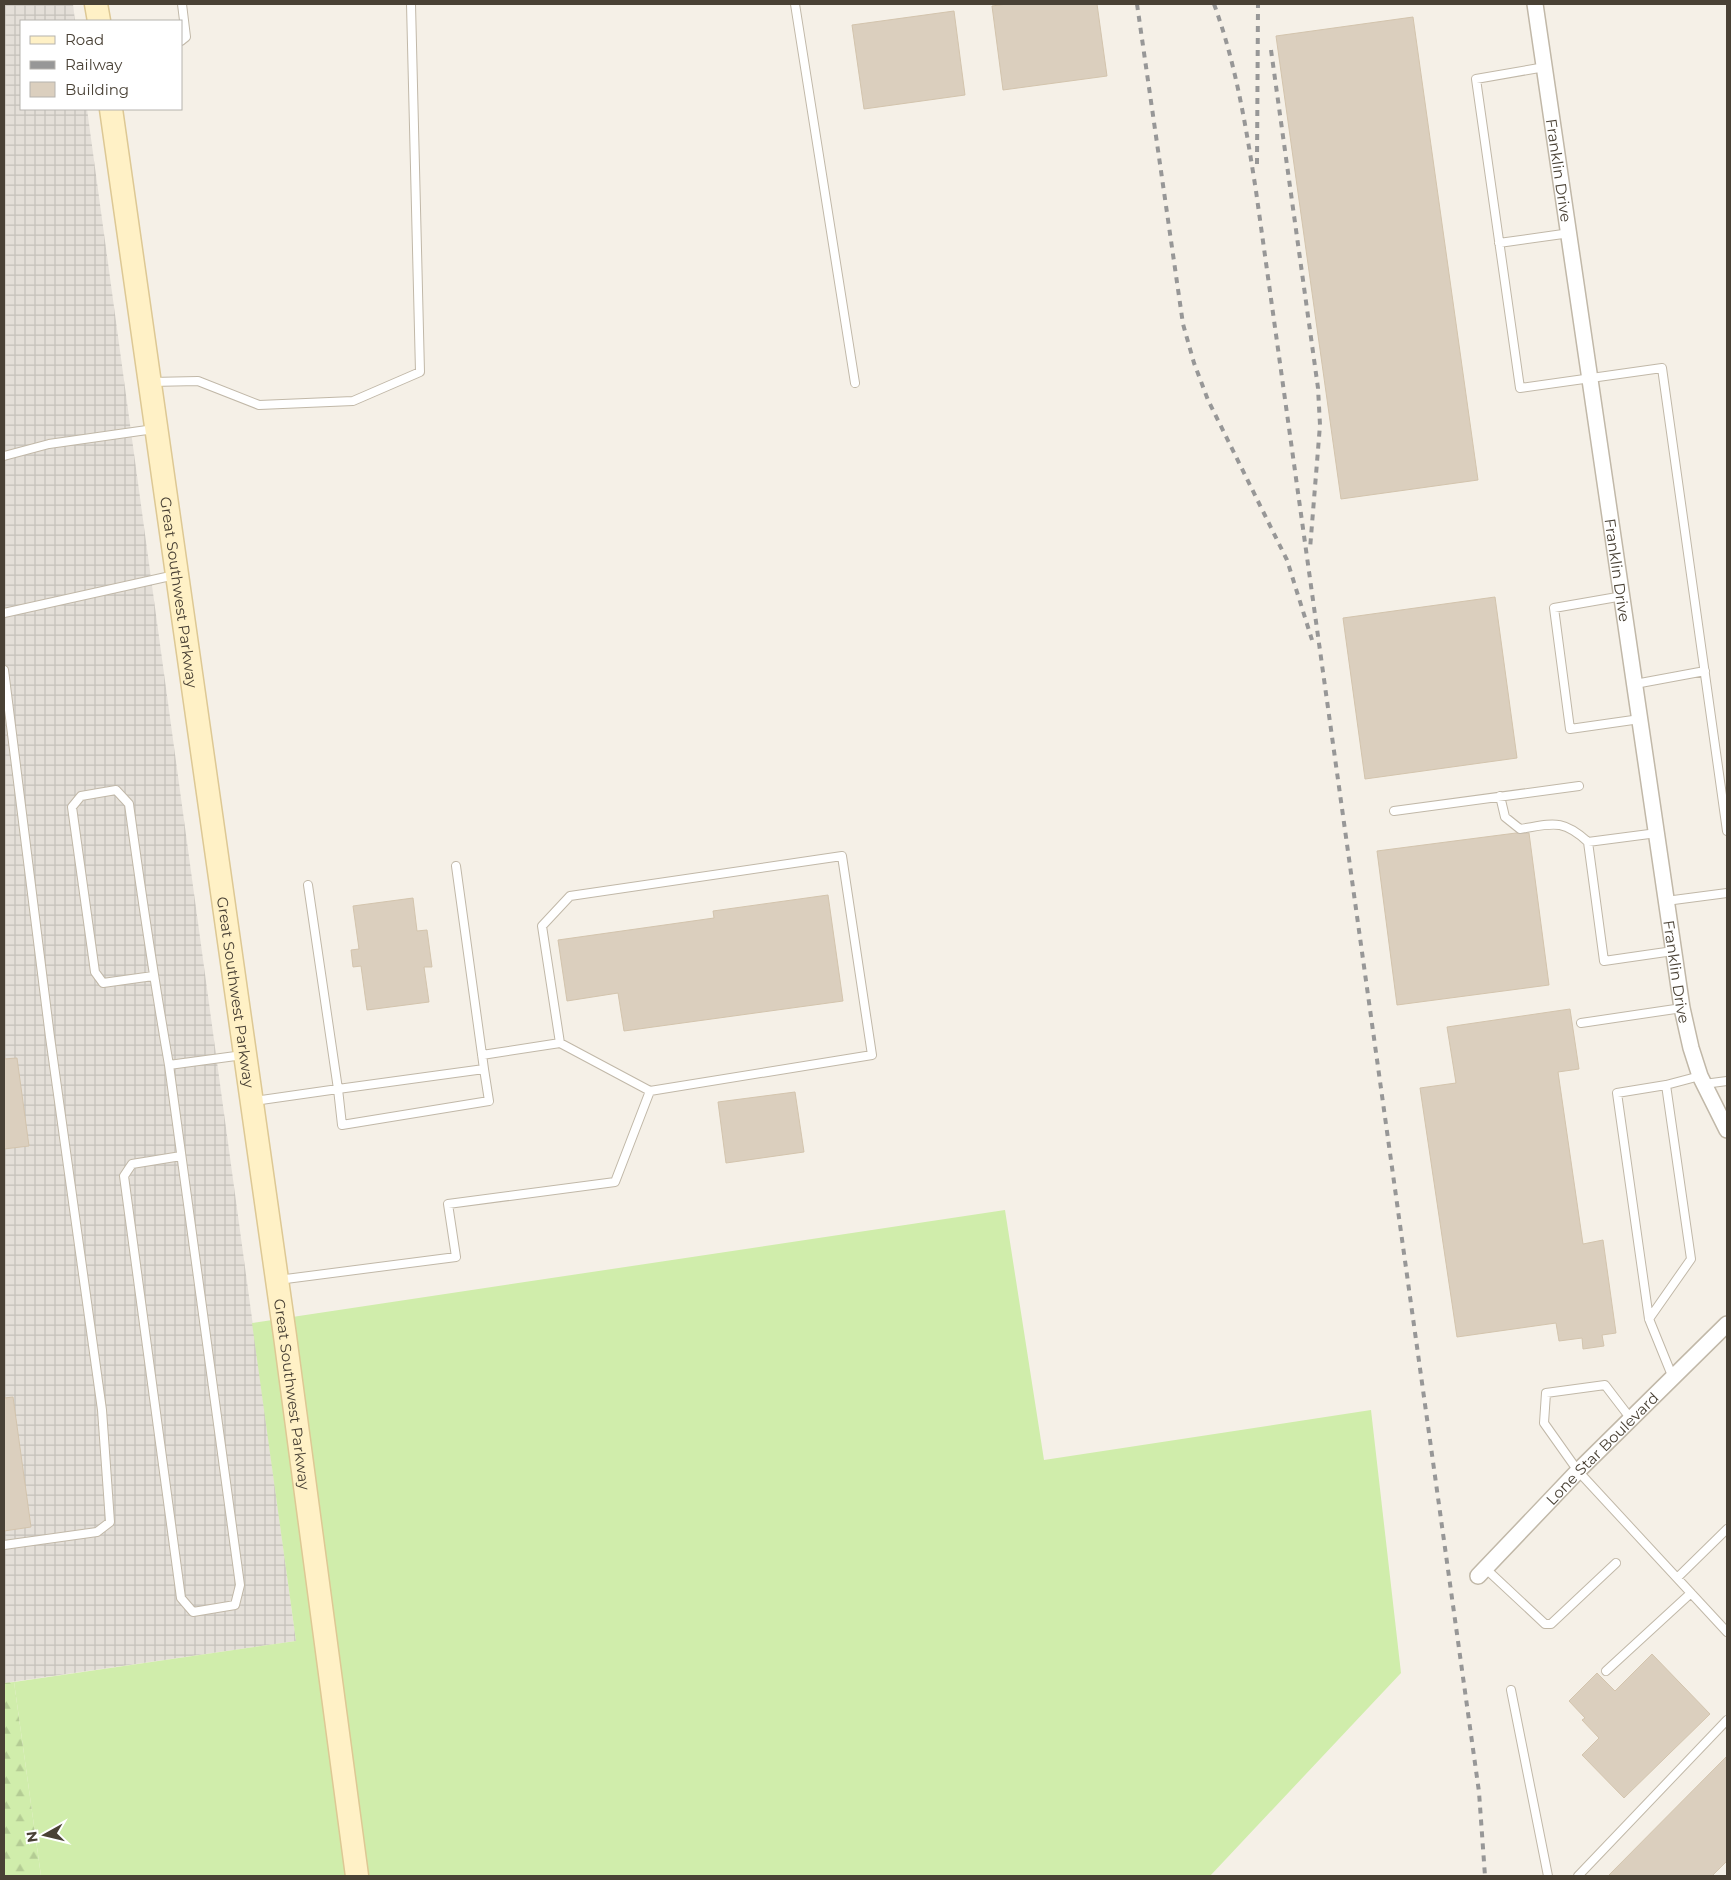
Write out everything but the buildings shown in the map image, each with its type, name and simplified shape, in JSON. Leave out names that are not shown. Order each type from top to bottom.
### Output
[{"type":"street","points":[[96,4],[99,20]]},
{"type":"street","name":"Franklin Drive","points":[[1536,4],[1682,1008],[1691,1048],[1702,1080],[1727,1130]]},
{"type":"street","name":"Great Southwest Parkway","points":[[111,110],[277,1280],[357,1876]]},
{"type":"street","name":"Lone Star Boulevard","points":[[1482,1572],[1578,1471],[1727,1324]]},
{"type":"lane","points":[[182,4],[186,37],[182,39]]},
{"type":"lane","points":[[150,382],[198,381],[259,405],[353,401],[420,372],[411,4]]},
{"type":"lane","points":[[795,4],[855,383]]},
{"type":"lane","points":[[1545,68],[1476,79],[1520,388],[1662,368],[1727,831]]},
{"type":"lane","points":[[1499,243],[1570,233]]},
{"type":"lane","points":[[4,456],[49,444],[156,429]]},
{"type":"lane","points":[[4,613],[176,574]]},
{"type":"lane","points":[[1623,596],[1554,608],[1570,729],[1640,719]]},
{"type":"lane","points":[[4,670],[50,1037],[102,1410],[110,1522],[97,1532],[4,1545]]},
{"type":"lane","points":[[1635,684],[1705,671]]},
{"type":"lane","points":[[1394,810],[1579,786]]},
{"type":"lane","points":[[154,976],[103,983],[95,972],[72,807],[81,796],[116,790],[129,804],[169,1065],[240,1585],[235,1605],[193,1612],[181,1598],[124,1176],[132,1164],[181,1156]]},
{"type":"lane","points":[[1500,796],[1505,817],[1520,829],[1559,824],[1578,832],[1588,842],[1604,961],[1674,951]]},
{"type":"lane","points":[[1588,842],[1656,833]]},
{"type":"lane","points":[[482,1055],[560,1043],[650,1090],[872,1055],[842,856],[570,896],[542,926],[560,1043]]},
{"type":"lane","points":[[308,885],[342,1125],[489,1101],[456,866]]},
{"type":"lane","points":[[1666,901],[1727,893]]},
{"type":"lane","points":[[1582,1022],[1682,1008]]},
{"type":"lane","points":[[169,1065],[245,1054]]},
{"type":"lane","points":[[252,1101],[484,1069]]},
{"type":"lane","points":[[1672,1378],[1648,1319],[1617,1093],[1702,1080],[1727,1081]]},
{"type":"lane","points":[[1648,1319],[1691,1259],[1666,1085]]},
{"type":"lane","points":[[277,1280],[456,1257],[448,1204],[614,1182],[650,1090]]},
{"type":"lane","points":[[1631,1419],[1605,1385],[1546,1393],[1544,1423],[1578,1471],[1727,1632]]},
{"type":"lane","points":[[1677,1578],[1727,1529]]},
{"type":"lane","points":[[1482,1572],[1545,1624],[1551,1624],[1616,1563]]},
{"type":"lane","points":[[1606,1671],[1690,1593]]},
{"type":"lane","points":[[1511,1690],[1548,1876]]},
{"type":"lane","points":[[1578,1876],[1727,1720]]},
{"type":"shaded area","points":[[4,4],[73,4],[75,20],[20,20],[20,110],[87,110],[296,1641],[4,1683]]},
{"type":"green space","points":[[1005,1210],[1044,1460],[1371,1410],[1401,1673],[1210,1876],[41,1876],[14,1682],[296,1641],[252,1323]]},
{"type":"green space","points":[[14,1682],[41,1876],[4,1876],[4,1683]]},
{"type":"railway","points":[[1137,4],[1183,324],[1194,363],[1208,400],[1287,560],[1312,640]]},
{"type":"railway","points":[[1214,4],[1234,73],[1256,191],[1479,1792],[1485,1876]]},
{"type":"railway","points":[[1257,164],[1258,4]]},
{"type":"railway","points":[[1271,50],[1318,388],[1320,425],[1310,549]]}]
